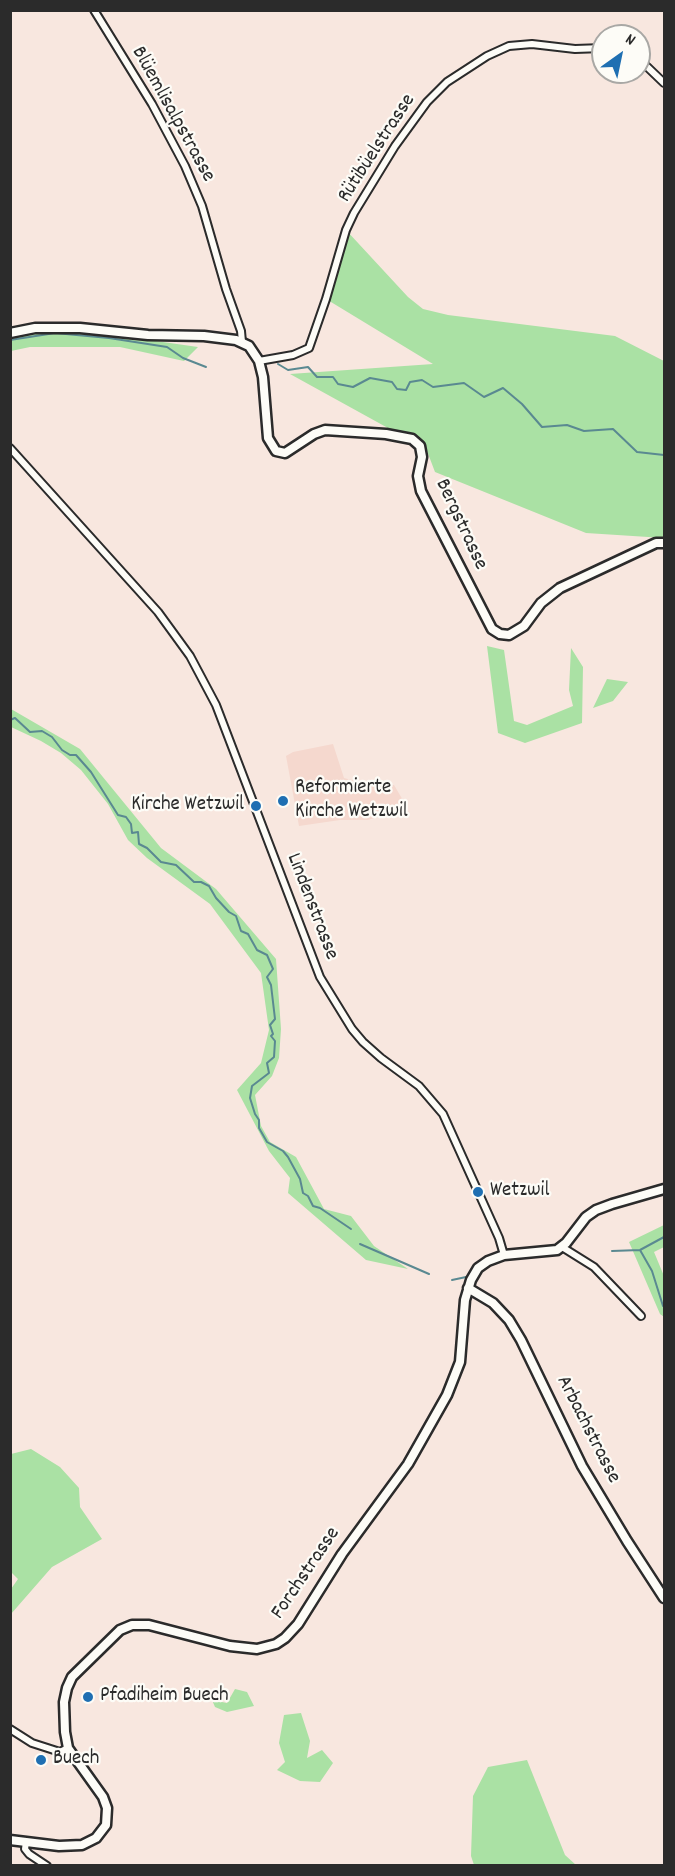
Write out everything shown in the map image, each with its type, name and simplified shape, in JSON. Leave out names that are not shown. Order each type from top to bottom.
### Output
[{"type":"street","name":"Blüemlisalpstrasse","points":[[94,10],[153,104],[185,166],[202,206],[226,289],[241,331],[242,342]]},
{"type":"street","name":"Rütibüelstrasse","points":[[259,361],[292,355],[309,348],[346,230],[354,213],[395,146],[427,102],[447,82],[487,56],[509,46],[521,44],[591,48]]},
{"type":"street","points":[[651,71],[664,84]]},
{"type":"street","points":[[10,333],[35,328],[80,328],[204,336],[242,342],[255,353],[259,361]]},
{"type":"street","name":"Bergstrasse","points":[[259,361],[263,377],[268,438],[276,451],[285,453],[314,434],[325,430],[386,434],[412,439],[420,446],[422,457],[418,476],[421,491],[492,629],[500,634],[509,635],[524,626],[541,603],[560,588],[656,543],[664,543]]},
{"type":"street","name":"Lindenstrasse","points":[[10,448],[158,612],[190,656],[216,705],[320,976],[352,1029],[363,1042],[419,1086],[443,1114],[499,1238],[504,1255]]},
{"type":"street","points":[[641,1316],[594,1267],[562,1247],[582,1221],[596,1210],[664,1189]]},
{"type":"street","name":"Forchstrasse","points":[[10,1840],[58,1846],[82,1845],[96,1838],[106,1825],[108,1811],[103,1797],[68,1748],[64,1714],[65,1695],[68,1684],[79,1668],[124,1628],[136,1624],[149,1625],[230,1646],[253,1649],[271,1646],[292,1631],[342,1554],[408,1464],[447,1395],[460,1362],[463,1309],[468,1288],[478,1268],[504,1255],[551,1252],[562,1247]]},
{"type":"street","name":"Arbachstrasse","points":[[468,1288],[493,1303],[515,1330],[582,1466],[664,1598]]},
{"type":"street","points":[[10,1730],[32,1743],[60,1752],[68,1748]]},
{"type":"street","points":[[26,1842],[29,1854],[46,1866]]},
{"type":"shaded area","points":[[333,744],[344,778],[363,783],[394,785],[407,807],[368,820],[340,820],[299,826],[286,756],[293,752]]},
{"type":"green space","points":[[346,230],[408,297],[423,309],[448,315],[615,336],[664,361],[664,538],[586,533],[435,472],[424,443],[397,433],[290,374],[433,364],[326,299]]},
{"type":"green space","points":[[71,329],[198,347],[184,361],[120,347],[30,347],[11,351],[10,333]]},
{"type":"green space","points":[[487,646],[504,650],[514,721],[527,725],[573,706],[569,690],[571,648],[583,667],[582,723],[525,743],[498,733]]},
{"type":"green space","points":[[607,679],[628,682],[613,701],[593,708]]},
{"type":"green space","points":[[11,709],[80,749],[161,848],[216,889],[276,959],[281,1029],[279,1058],[272,1076],[255,1095],[261,1126],[270,1142],[296,1157],[324,1209],[351,1216],[374,1246],[408,1269],[366,1260],[288,1193],[290,1178],[269,1151],[237,1090],[261,1063],[269,1030],[261,973],[210,904],[147,858],[128,840],[108,804],[81,770],[61,753],[11,727]]},
{"type":"green space","points":[[664,1225],[664,1247],[654,1252],[664,1276],[664,1317],[660,1314],[629,1242]]},
{"type":"green space","points":[[31,1449],[60,1467],[79,1488],[80,1507],[102,1539],[52,1567],[11,1614],[11,1589],[18,1579],[11,1572],[11,1454]]},
{"type":"green space","points":[[235,1689],[247,1692],[254,1706],[227,1712],[215,1707],[212,1700],[227,1703]]},
{"type":"green space","points":[[301,1713],[310,1741],[307,1758],[322,1750],[333,1763],[320,1782],[300,1781],[277,1770],[285,1762],[279,1743],[284,1715]]},
{"type":"green space","points":[[527,1760],[565,1855],[576,1865],[474,1865],[471,1856],[473,1796],[488,1767]]},
{"type":"waterway","points":[[10,340],[55,333],[109,338],[167,347],[183,358],[206,367]]},
{"type":"waterway","points":[[278,364],[288,370],[308,367],[317,377],[333,377],[338,384],[353,387],[370,378],[392,382],[397,389],[406,390],[410,382],[422,380],[433,387],[464,383],[484,397],[503,388],[522,404],[542,427],[567,425],[584,431],[613,429],[637,452],[664,455]]},
{"type":"waterway","points":[[10,720],[15,718],[30,732],[42,731],[52,737],[62,750],[70,755],[76,755],[91,772],[118,815],[126,817],[131,824],[132,833],[138,832],[139,844],[147,848],[161,862],[176,865],[194,882],[201,882],[209,886],[216,898],[236,916],[241,931],[248,934],[257,950],[267,955],[273,969],[267,977],[271,985],[275,1019],[270,1025],[273,1034],[271,1036],[275,1041],[274,1057],[267,1063],[269,1073],[252,1086],[250,1098],[259,1120],[259,1128],[267,1142],[283,1151],[288,1157],[300,1179],[303,1193],[308,1196],[313,1206],[320,1208],[351,1229]]},
{"type":"waterway","points":[[612,1251],[640,1250],[664,1237]]},
{"type":"waterway","points":[[360,1244],[429,1274]]},
{"type":"waterway","points":[[640,1250],[652,1271],[663,1306]]},
{"type":"waterway","points":[[452,1280],[466,1277]]},
{"type":"place","name":"Reformierte Kirche Wetzwil","points":[[283,801]]},
{"type":"place","name":"Kirche Wetzwil","points":[[256,806]]},
{"type":"place","name":"Wetzwil","points":[[478,1192]]},
{"type":"place","name":"Pfadiheim Buech","points":[[88,1697]]},
{"type":"place","name":"Buech","points":[[41,1760]]}]
